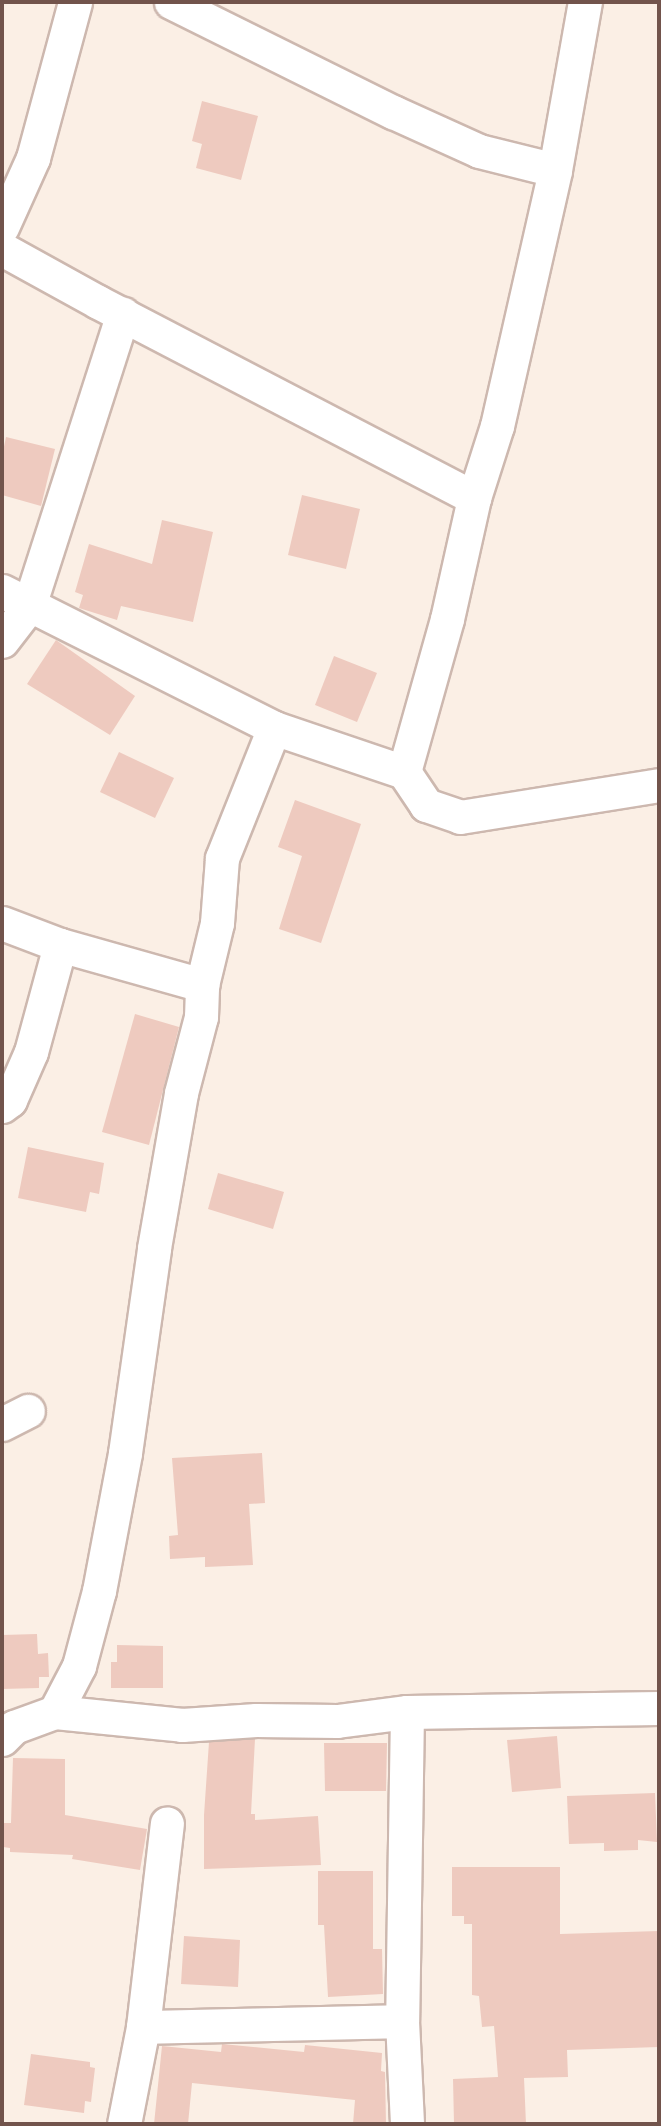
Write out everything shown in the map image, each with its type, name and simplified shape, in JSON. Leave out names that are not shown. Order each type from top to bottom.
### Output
[{"type":"street","points":[[2,227],[33,158],[75,2]]},
{"type":"street","points":[[171,2],[479,152],[555,170]]},
{"type":"street","points":[[404,772],[447,619],[474,498],[496,426],[555,170],[585,2]]},
{"type":"street","points":[[2,248],[474,498]]},
{"type":"street","points":[[2,641],[123,314]]},
{"type":"street","points":[[16,599],[274,728],[404,772],[426,805],[460,817],[659,785]]},
{"type":"street","points":[[55,1712],[79,1667],[99,1591],[125,1453],[154,1248],[181,1093],[201,1017],[202,985],[217,923],[222,858],[274,728]]},
{"type":"street","points":[[2,923],[61,945],[202,985]]},
{"type":"street","points":[[2,1106],[10,1100],[31,1052],[61,945]]},
{"type":"street","points":[[2,1740],[13,1727],[55,1712],[182,1725],[256,1720],[337,1721],[407,1712],[659,1708]]},
{"type":"street","points":[[407,1712],[402,2021],[407,2124]]},
{"type":"street","points":[[124,2124],[143,2027],[167,1823]]},
{"type":"street","points":[[143,2027],[402,2021]]},
{"type":"building","points":[[202,101],[258,116],[241,180],[196,168],[202,144],[192,141]]},
{"type":"building","points":[[6,437],[55,449],[41,506],[2,495],[2,456]]},
{"type":"building","points":[[302,495],[360,509],[346,569],[288,555]]},
{"type":"building","points":[[162,520],[213,532],[193,622],[121,606],[117,620],[79,608],[83,595],[75,592],[89,544],[152,564]]},
{"type":"building","points":[[56,640],[135,696],[110,735],[27,684]]},
{"type":"building","points":[[334,656],[377,673],[357,722],[315,705]]},
{"type":"building","points":[[119,752],[174,778],[155,818],[100,792]]},
{"type":"building","points":[[295,800],[361,824],[321,943],[279,929],[302,856],[278,847]]},
{"type":"building","points":[[135,1014],[179,1027],[149,1145],[102,1132]]},
{"type":"building","points":[[28,1147],[104,1163],[99,1194],[90,1192],[86,1212],[18,1198]]},
{"type":"building","points":[[218,1173],[284,1192],[273,1229],[208,1209]]},
{"type":"building","points":[[262,1453],[265,1503],[249,1504],[253,1565],[205,1567],[205,1557],[170,1559],[169,1536],[178,1535],[172,1458]]},
{"type":"building","points":[[37,1634],[38,1654],[48,1653],[49,1677],[39,1677],[39,1688],[2,1689],[2,1635]]},
{"type":"building","points":[[117,1645],[163,1646],[163,1688],[111,1688],[111,1662],[117,1662]]},
{"type":"building","points":[[557,1736],[561,1788],[512,1792],[507,1740]]},
{"type":"building","points":[[255,1739],[251,1814],[255,1814],[255,1820],[318,1816],[321,1865],[204,1869],[204,1815],[209,1742]]},
{"type":"building","points":[[324,1743],[387,1743],[386,1791],[325,1791]]},
{"type":"building","points":[[13,1758],[65,1759],[65,1815],[147,1829],[140,1870],[72,1859],[73,1855],[10,1852],[10,1848],[3,1847],[4,1823],[11,1823]]},
{"type":"building","points":[[655,1793],[657,1842],[638,1840],[638,1850],[604,1851],[604,1843],[569,1844],[567,1796]]},
{"type":"building","points":[[452,1867],[560,1867],[560,1934],[659,1931],[659,2047],[567,2050],[568,2077],[524,2078],[526,2124],[454,2124],[453,2079],[498,2077],[494,2026],[482,2027],[479,1996],[472,1995],[472,1924],[464,1924],[464,1916],[452,1916]]},
{"type":"building","points":[[318,1871],[373,1871],[373,1949],[382,1949],[383,1994],[328,1997],[324,1925],[318,1925]]},
{"type":"building","points":[[184,1936],[240,1940],[238,1987],[181,1984]]},
{"type":"building","points":[[222,2044],[304,2052],[305,2045],[382,2053],[386,2124],[353,2124],[355,2100],[192,2083],[188,2124],[154,2124],[162,2046],[221,2052]]},
{"type":"building","points":[[31,2054],[90,2062],[90,2067],[95,2068],[91,2102],[85,2101],[84,2113],[24,2105]]}]
